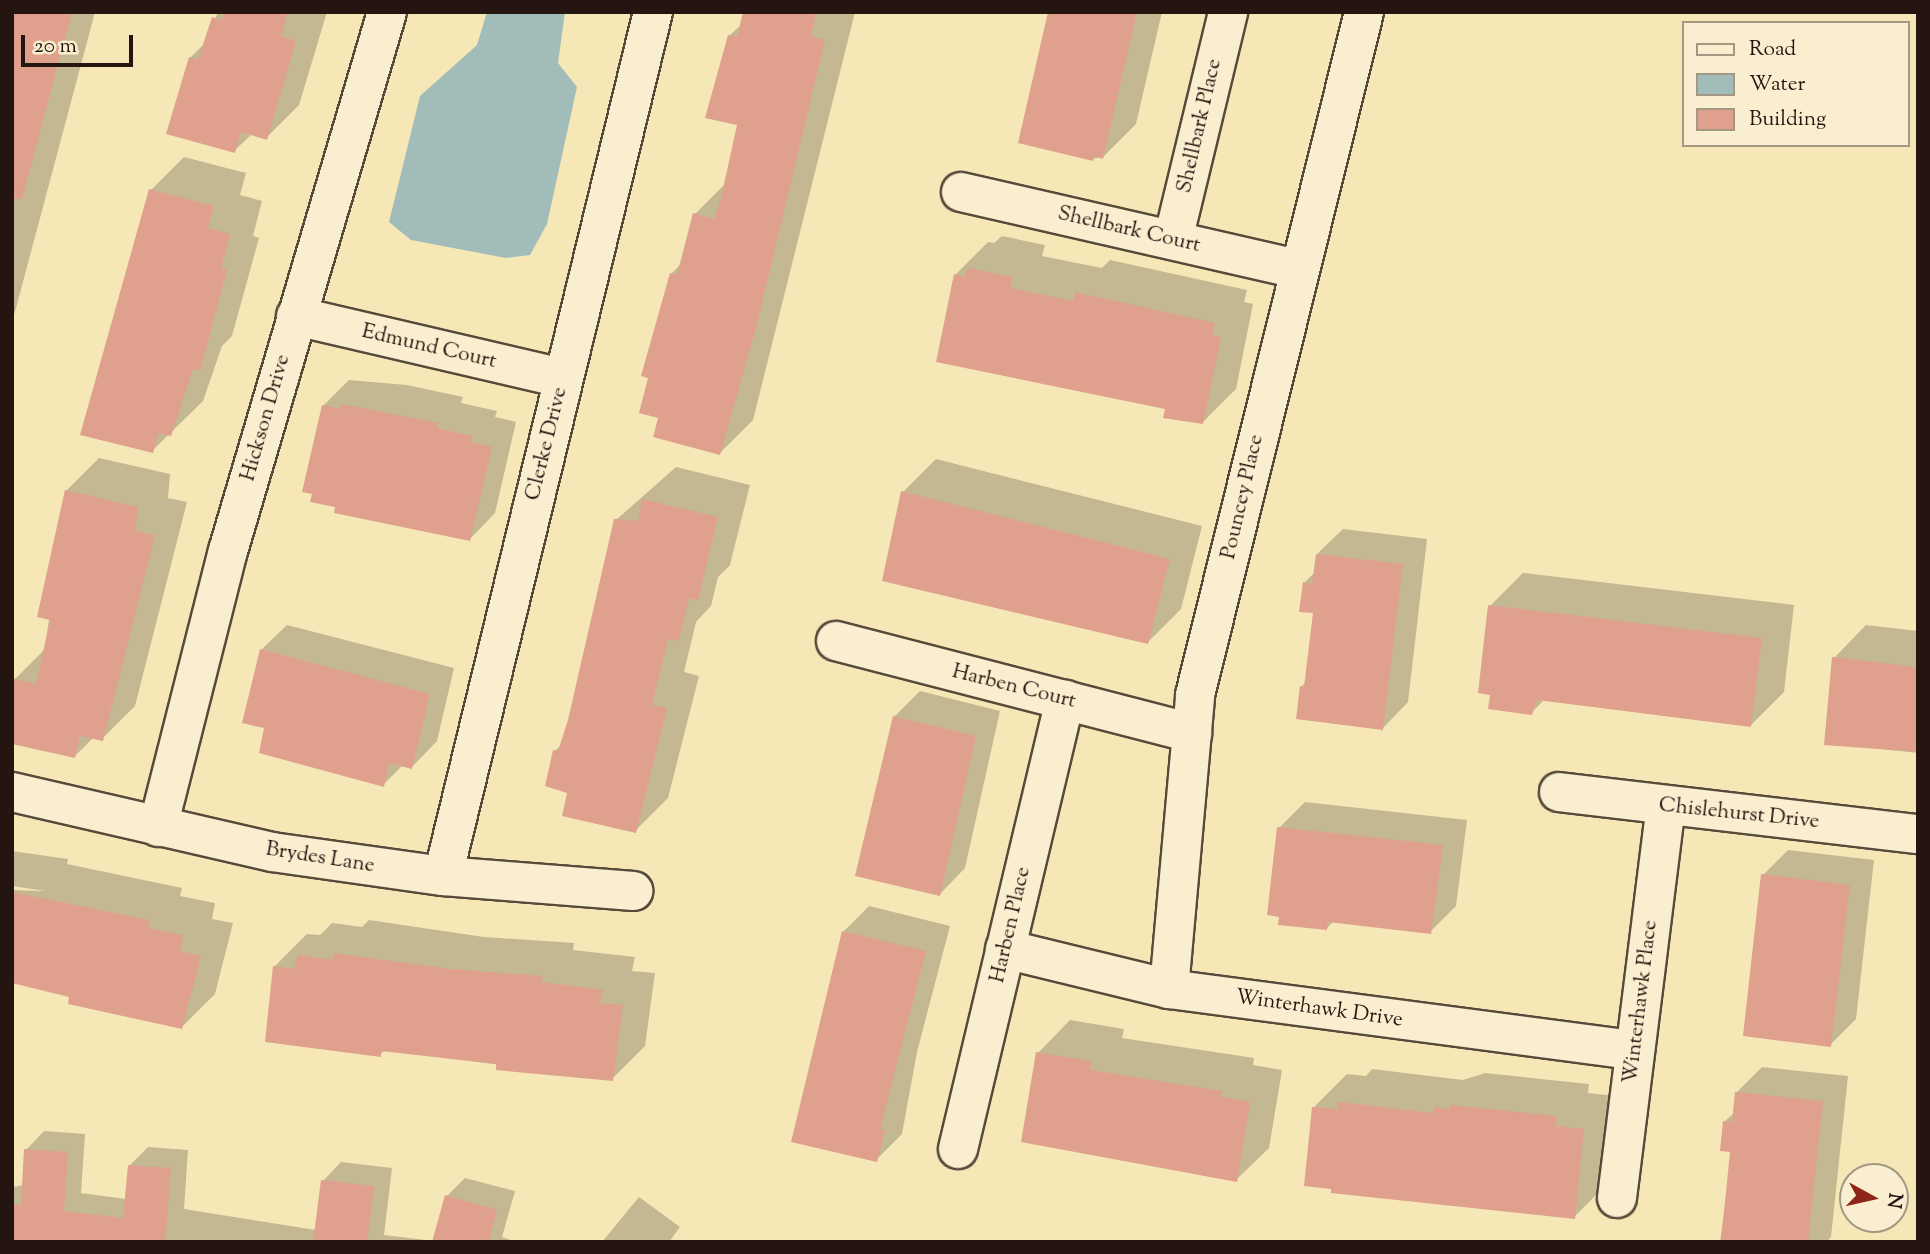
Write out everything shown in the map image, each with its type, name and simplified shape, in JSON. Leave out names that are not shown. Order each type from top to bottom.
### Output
[{"type":"street","name":"Hickson Drive","points":[[158,827],[228,551],[387,12]]},
{"type":"street","name":"Clerke Drive","points":[[443,876],[653,12]]},
{"type":"street","name":"Shellbark Place","points":[[1173,240],[1228,12]]},
{"type":"street","name":"Pouncey Place","points":[[1169,989],[1197,688],[1297,269],[1364,12]]},
{"type":"street","name":"Shellbark Court","points":[[961,192],[1297,269]]},
{"type":"street","name":"Edmund Court","points":[[296,316],[562,378]]},
{"type":"street","name":"Harben Court","points":[[836,641],[1192,733]]},
{"type":"street","name":"Harben Place","points":[[958,1149],[1065,700]]},
{"type":"street","name":"Brydes Lane","points":[[12,792],[272,852],[443,876],[633,891]]},
{"type":"street","name":"Chislehurst Drive","points":[[1559,792],[1918,834]]},
{"type":"street","name":"Winterhawk Place","points":[[1618,1198],[1666,806]]},
{"type":"street","name":"Winterhawk Drive","points":[[1005,949],[1169,989],[1635,1051]]},
{"type":"water","points":[[487,12],[565,12],[558,63],[577,87],[547,224],[530,255],[506,258],[411,240],[389,222],[420,96],[477,45]]},
{"type":"building","points":[[12,12],[72,12],[22,199],[12,198]]},
{"type":"building","points":[[224,12],[288,12],[281,36],[296,41],[267,140],[241,132],[235,153],[166,134],[189,57],[198,60],[212,17],[222,20]]},
{"type":"building","points":[[743,12],[816,12],[811,36],[825,40],[757,324],[720,455],[653,437],[658,418],[639,413],[648,378],[641,376],[670,273],[677,275],[693,213],[714,219],[721,198],[737,125],[705,118],[728,35],[737,37]]},
{"type":"building","points":[[1048,12],[1137,12],[1103,159],[1094,156],[1093,161],[1018,143]]},
{"type":"building","points":[[149,189],[214,206],[208,228],[230,234],[221,269],[227,270],[200,371],[193,369],[171,436],[158,433],[153,453],[80,435]]},
{"type":"building","points":[[967,268],[1013,277],[1010,288],[1073,301],[1075,292],[1215,323],[1212,335],[1221,337],[1203,424],[1163,418],[1165,409],[936,362],[954,274],[965,277]]},
{"type":"building","points":[[342,404],[438,423],[437,428],[472,436],[471,442],[492,447],[470,541],[334,513],[335,507],[310,502],[312,494],[302,492],[322,405],[341,409]]},
{"type":"building","points":[[65,490],[138,507],[135,531],[155,535],[103,741],[80,736],[75,758],[12,744],[12,678],[36,684],[50,620],[37,617]]},
{"type":"building","points":[[901,491],[1170,559],[1148,644],[882,581]]},
{"type":"building","points":[[642,499],[718,517],[698,600],[689,598],[679,641],[668,639],[652,705],[667,708],[636,833],[562,816],[567,793],[545,786],[553,750],[558,751],[568,720],[614,519],[638,521]]},
{"type":"building","points":[[1316,554],[1403,564],[1383,730],[1296,719],[1300,686],[1304,687],[1313,613],[1299,612],[1303,582],[1312,584]]},
{"type":"building","points":[[1488,605],[1762,638],[1751,727],[1537,700],[1532,715],[1488,709],[1490,695],[1478,693]]},
{"type":"building","points":[[260,649],[430,694],[412,769],[389,763],[384,787],[259,753],[264,728],[242,723]]},
{"type":"building","points":[[1832,657],[1918,667],[1918,752],[1824,745]]},
{"type":"building","points":[[893,716],[976,736],[940,896],[855,876]]},
{"type":"building","points":[[1277,827],[1443,845],[1431,934],[1328,922],[1327,930],[1278,925],[1279,917],[1267,915]]},
{"type":"building","points":[[1761,874],[1850,885],[1831,1047],[1743,1036]]},
{"type":"building","points":[[12,892],[150,920],[148,928],[183,935],[180,951],[201,956],[182,1029],[68,1004],[69,997],[12,983]]},
{"type":"building","points":[[842,931],[926,951],[880,1129],[885,1130],[877,1162],[791,1142]]},
{"type":"building","points":[[334,953],[450,969],[542,976],[541,982],[603,990],[600,1003],[623,1005],[613,1081],[496,1070],[496,1064],[381,1051],[381,1057],[265,1042],[273,966],[294,969],[298,955],[332,960]]},
{"type":"building","points":[[1036,1052],[1092,1061],[1090,1070],[1222,1091],[1221,1097],[1250,1102],[1237,1182],[1021,1142]]},
{"type":"building","points":[[1735,1092],[1823,1101],[1808,1242],[1721,1242],[1730,1152],[1720,1151],[1723,1121],[1732,1122]]},
{"type":"building","points":[[1338,1102],[1433,1113],[1434,1107],[1450,1109],[1450,1105],[1557,1116],[1556,1126],[1584,1129],[1575,1219],[1331,1193],[1331,1189],[1304,1186],[1312,1107],[1337,1109]]},
{"type":"building","points":[[24,1149],[68,1152],[64,1211],[123,1218],[128,1165],[171,1168],[165,1242],[12,1242],[12,1204],[21,1205]]},
{"type":"building","points":[[321,1180],[374,1186],[367,1242],[313,1242]]},
{"type":"building","points":[[445,1195],[497,1210],[489,1242],[432,1242]]}]
